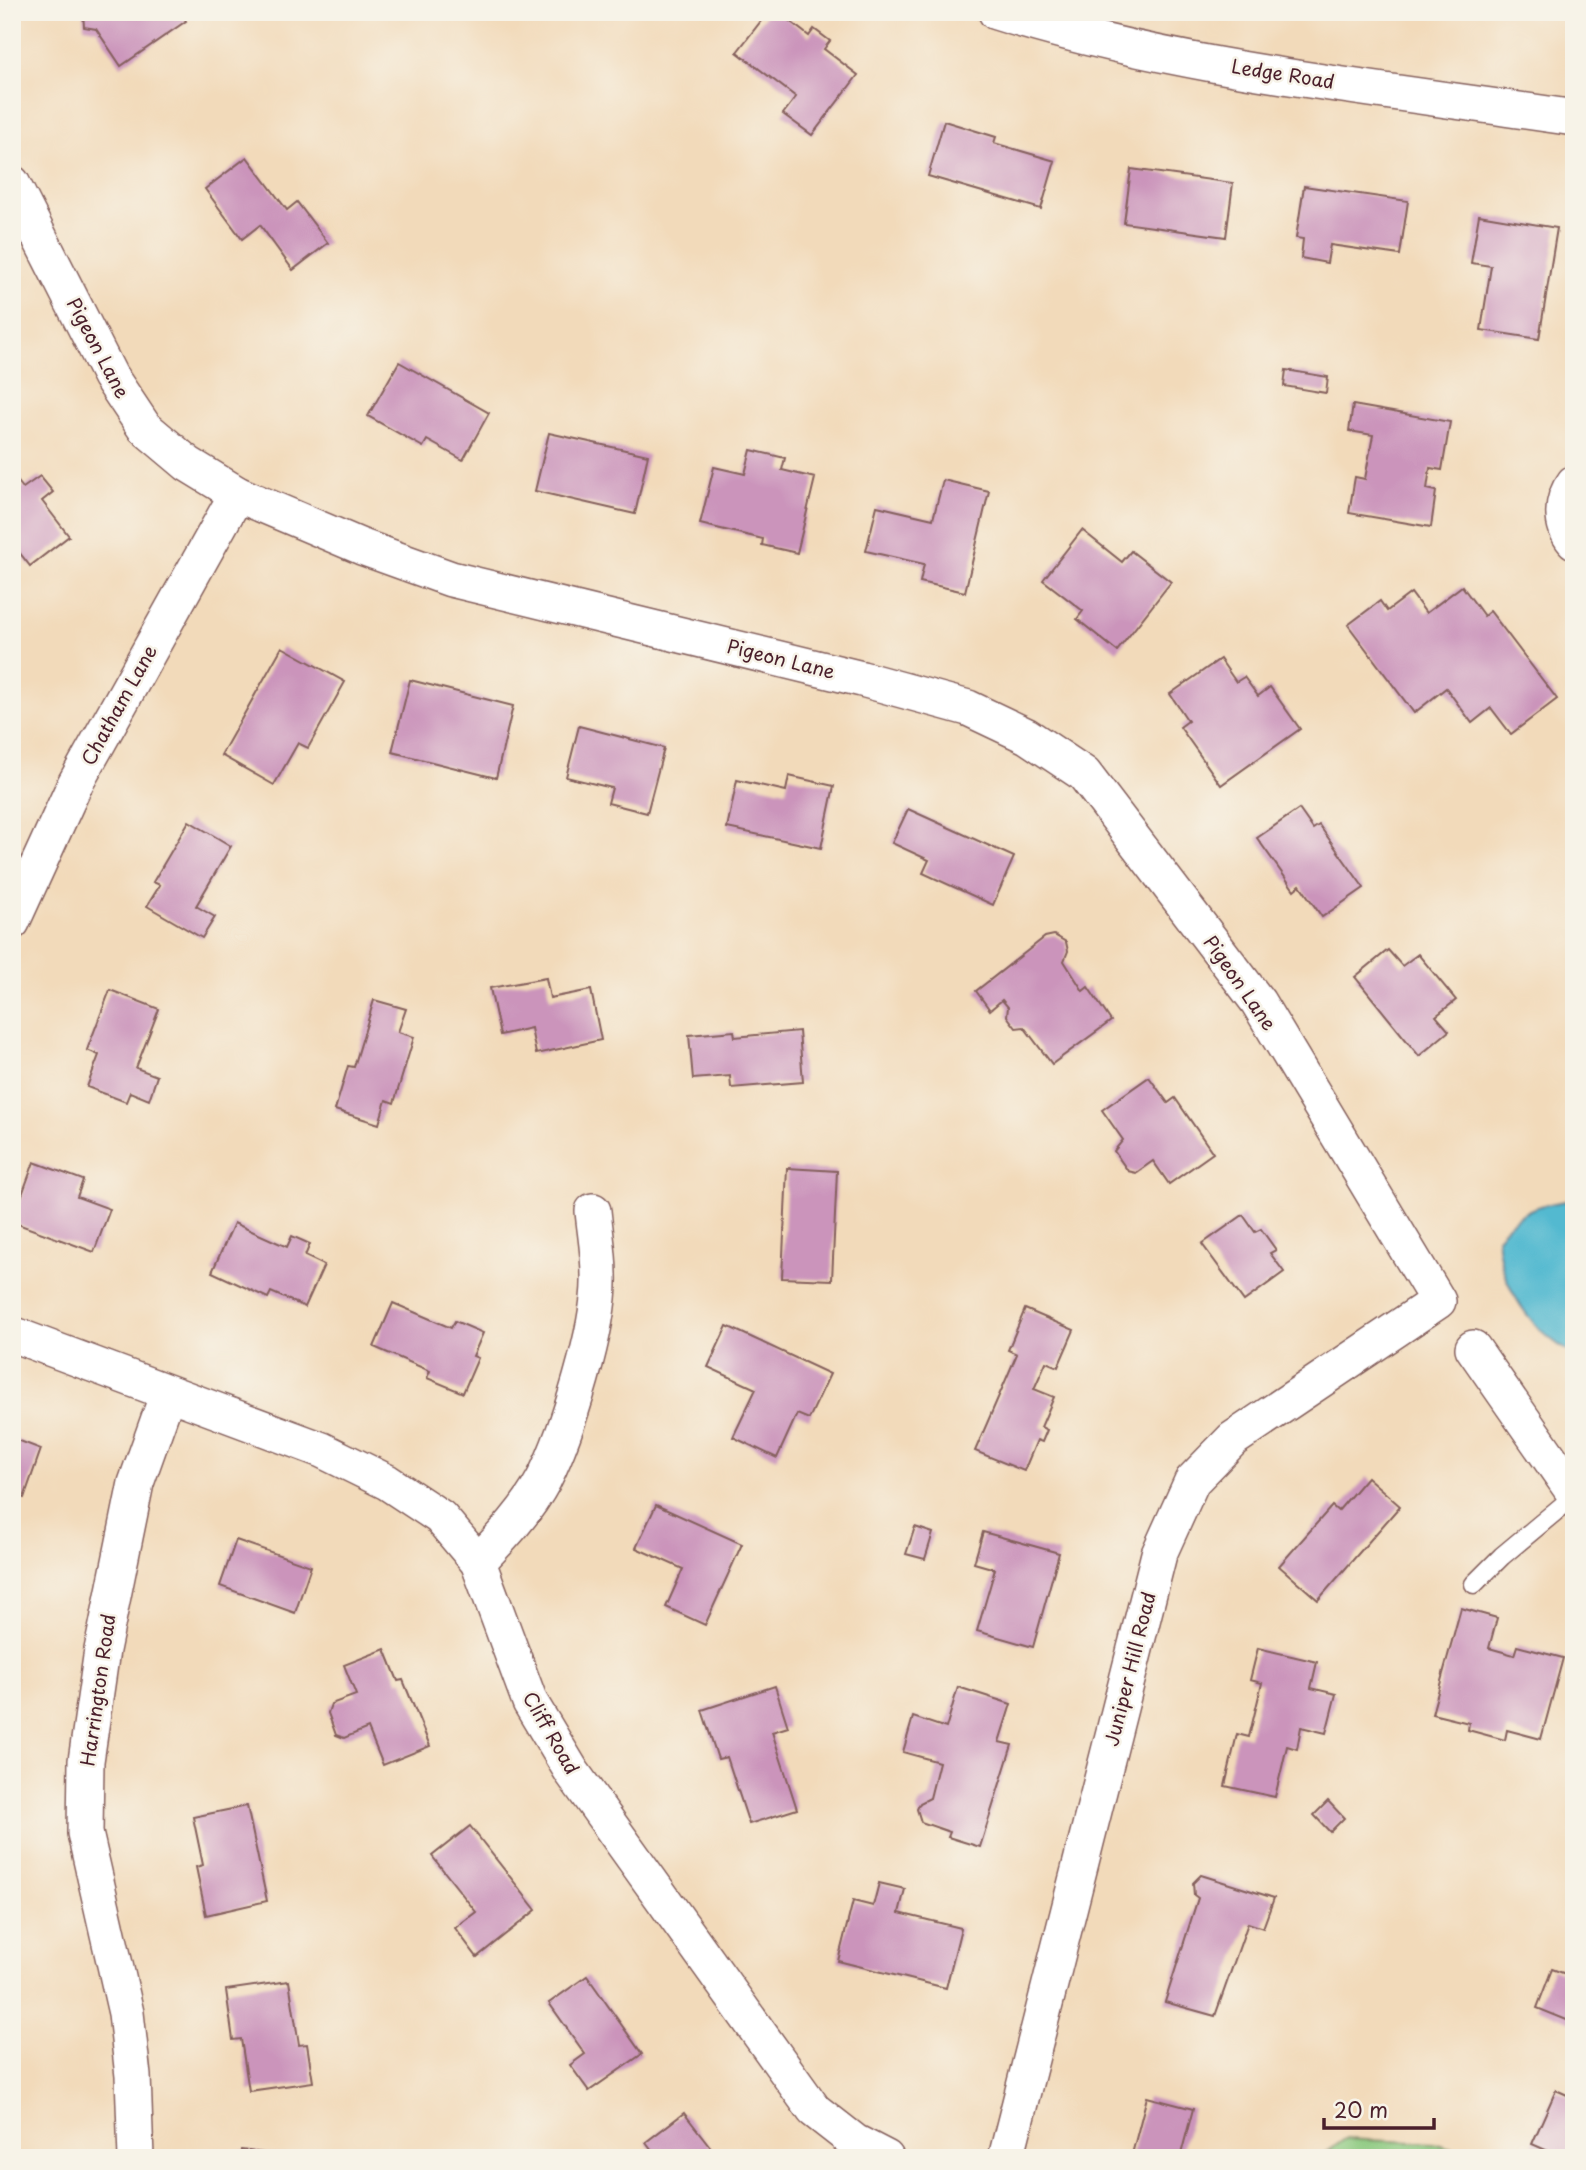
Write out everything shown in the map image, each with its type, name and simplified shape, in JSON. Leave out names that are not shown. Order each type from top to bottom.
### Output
[{"type":"street","name":"Ledge Road","points":[[996,12],[1071,36],[1186,59],[1574,118]]},
{"type":"street","name":"Pigeon Lane","points":[[12,183],[110,376],[144,427],[188,464],[237,494],[362,547],[451,579],[862,679],[968,708],[1027,736],[1084,774],[1258,1002],[1438,1301]]},
{"type":"street","points":[[1574,482],[1566,493],[1564,504],[1565,525],[1574,541]]},
{"type":"street","name":"Chatham Lane","points":[[12,922],[75,784],[237,494]]},
{"type":"street","points":[[478,1562],[516,1522],[544,1479],[566,1423],[594,1326],[599,1276],[593,1211]]},
{"type":"street","name":"Juniper Hill Road","points":[[1006,2158],[1159,1554],[1192,1481],[1233,1439],[1438,1301]]},
{"type":"street","points":[[12,1334],[168,1393]]},
{"type":"street","points":[[1473,1348],[1574,1495]]},
{"type":"street","name":"Cliff Road","points":[[168,1393],[322,1450],[387,1482],[440,1517],[478,1562],[530,1702],[572,1772],[814,2110],[855,2142],[886,2158]]},
{"type":"street","name":"Harrington Road","points":[[136,2158],[133,2076],[126,2013],[85,1833],[86,1761],[102,1650],[136,1483],[168,1393]]},
{"type":"lane","points":[[1474,1584],[1502,1556],[1574,1495]]},
{"type":"green space","points":[[1345,2139],[1434,2143],[1485,2158],[1319,2158]]},
{"type":"water","points":[[1574,1200],[1574,1354],[1544,1333],[1520,1305],[1504,1272],[1497,1237],[1523,1214],[1539,1206]]},
{"type":"building","points":[[83,12],[180,12],[186,21],[121,66],[96,29],[84,27]]},
{"type":"building","points":[[768,12],[778,12],[809,36],[814,29],[830,41],[824,49],[858,75],[812,135],[783,114],[796,97],[737,52]]},
{"type":"building","points":[[944,121],[996,137],[994,143],[1055,161],[1041,209],[928,176]]},
{"type":"building","points":[[247,157],[287,210],[297,202],[328,243],[293,270],[260,225],[242,239],[205,189]]},
{"type":"building","points":[[1131,169],[1233,183],[1226,237],[1124,223]]},
{"type":"building","points":[[1304,186],[1408,201],[1400,255],[1330,245],[1327,263],[1301,258],[1303,239],[1296,238]]},
{"type":"building","points":[[1479,215],[1557,228],[1539,339],[1481,330],[1491,266],[1471,263]]},
{"type":"building","points":[[399,362],[489,413],[463,460],[427,440],[423,447],[368,416]]},
{"type":"building","points":[[1286,370],[1328,377],[1326,393],[1284,386]]},
{"type":"building","points":[[1353,405],[1450,422],[1442,470],[1430,468],[1427,489],[1436,491],[1431,527],[1349,513],[1355,477],[1365,479],[1373,435],[1349,431]]},
{"type":"building","points":[[549,433],[648,455],[635,514],[535,491]]},
{"type":"building","points":[[751,450],[785,458],[782,470],[815,478],[797,553],[762,545],[763,539],[700,524],[714,467],[745,474]]},
{"type":"building","points":[[12,474],[23,488],[40,476],[53,492],[42,501],[69,536],[30,566],[12,543]]},
{"type":"building","points":[[943,480],[989,491],[965,592],[920,582],[924,564],[866,551],[877,506],[933,519]]},
{"type":"building","points":[[1082,530],[1122,562],[1131,551],[1171,582],[1117,651],[1077,619],[1083,611],[1043,580]]},
{"type":"building","points":[[1462,586],[1484,616],[1490,611],[1557,699],[1511,734],[1491,708],[1472,723],[1446,688],[1414,713],[1348,625],[1380,601],[1387,611],[1411,593],[1426,613]]},
{"type":"building","points":[[282,647],[345,682],[308,748],[298,743],[274,785],[221,755]]},
{"type":"building","points":[[1220,659],[1236,682],[1244,677],[1258,696],[1270,687],[1300,729],[1221,785],[1180,727],[1188,721],[1170,694]]},
{"type":"building","points":[[410,680],[513,706],[496,778],[392,752]]},
{"type":"building","points":[[579,726],[664,748],[647,813],[608,803],[612,788],[566,777]]},
{"type":"building","points":[[789,776],[834,786],[821,848],[727,828],[737,780],[786,791]]},
{"type":"building","points":[[908,809],[1014,857],[993,905],[923,873],[929,860],[892,843]]},
{"type":"building","points":[[1299,809],[1313,829],[1319,825],[1364,888],[1322,917],[1300,885],[1294,890],[1257,838]]},
{"type":"building","points":[[189,821],[231,846],[196,906],[215,917],[202,938],[147,906],[160,885],[153,882]]},
{"type":"building","points":[[1054,935],[1066,942],[1068,951],[1064,961],[1083,991],[1088,987],[1111,1021],[1052,1064],[1024,1027],[1016,1028],[1007,1016],[1008,1007],[1002,1000],[990,1010],[976,991],[1045,937]]},
{"type":"building","points":[[1388,950],[1402,966],[1418,954],[1456,1000],[1436,1016],[1449,1031],[1419,1056],[1355,977]]},
{"type":"building","points":[[546,978],[550,998],[591,990],[601,1040],[536,1054],[531,1028],[500,1035],[490,988]]},
{"type":"building","points":[[110,990],[159,1009],[136,1068],[157,1076],[149,1100],[130,1092],[126,1102],[87,1087],[99,1055],[87,1050]]},
{"type":"building","points":[[374,1000],[406,1009],[398,1032],[414,1037],[394,1103],[386,1100],[379,1124],[335,1110],[348,1066],[354,1067]]},
{"type":"building","points":[[734,1031],[735,1037],[799,1031],[803,1082],[731,1088],[730,1076],[693,1079],[689,1035]]},
{"type":"building","points":[[1149,1077],[1168,1103],[1175,1098],[1213,1153],[1169,1184],[1153,1161],[1136,1173],[1128,1171],[1114,1151],[1123,1140],[1102,1110]]},
{"type":"building","points":[[34,1162],[83,1180],[77,1197],[110,1209],[94,1252],[12,1222]]},
{"type":"building","points":[[787,1168],[837,1171],[832,1280],[782,1278]]},
{"type":"building","points":[[1243,1215],[1255,1232],[1261,1229],[1276,1250],[1270,1253],[1284,1272],[1244,1301],[1202,1244]]},
{"type":"building","points":[[234,1223],[287,1247],[292,1236],[310,1244],[305,1256],[324,1265],[305,1307],[271,1292],[268,1298],[212,1272]]},
{"type":"building","points":[[393,1303],[451,1328],[455,1321],[483,1333],[473,1356],[478,1358],[463,1393],[427,1378],[430,1371],[374,1347]]},
{"type":"building","points":[[1025,1309],[1074,1330],[1058,1367],[1046,1362],[1034,1389],[1054,1397],[1041,1427],[1047,1430],[1042,1442],[1037,1440],[1024,1471],[975,1451],[1017,1354],[1008,1350]]},
{"type":"building","points":[[727,1326],[830,1374],[809,1419],[797,1414],[777,1458],[733,1437],[756,1389],[708,1367]]},
{"type":"building","points":[[12,1438],[41,1449],[24,1498],[12,1494]]},
{"type":"building","points":[[1367,1477],[1400,1506],[1318,1600],[1279,1566],[1332,1506],[1338,1511]]},
{"type":"building","points":[[656,1505],[742,1544],[705,1625],[666,1607],[683,1569],[636,1548]]},
{"type":"building","points":[[915,1527],[933,1533],[925,1559],[906,1554]]},
{"type":"building","points":[[983,1532],[1059,1553],[1033,1647],[977,1631],[995,1569],[974,1563]]},
{"type":"building","points":[[236,1540],[311,1566],[295,1613],[220,1586]]},
{"type":"building","points":[[1461,1608],[1497,1618],[1489,1648],[1514,1655],[1517,1646],[1563,1658],[1541,1739],[1507,1730],[1505,1740],[1468,1730],[1469,1723],[1432,1714]]},
{"type":"building","points":[[1258,1648],[1317,1662],[1311,1688],[1336,1694],[1326,1733],[1301,1727],[1297,1749],[1287,1746],[1275,1797],[1225,1786],[1237,1734],[1249,1737],[1262,1683],[1250,1680]]},
{"type":"building","points":[[385,1649],[398,1681],[403,1680],[430,1746],[383,1765],[368,1728],[344,1738],[336,1735],[328,1713],[331,1704],[356,1695],[344,1665]]},
{"type":"building","points":[[775,1686],[788,1727],[772,1732],[797,1809],[749,1824],[727,1757],[718,1759],[702,1710]]},
{"type":"building","points":[[958,1687],[1011,1704],[999,1742],[1012,1745],[980,1847],[948,1837],[950,1832],[921,1822],[917,1809],[920,1803],[930,1798],[939,1762],[903,1752],[913,1717],[946,1728]]},
{"type":"building","points":[[1328,1801],[1344,1818],[1330,1832],[1314,1815]]},
{"type":"building","points":[[247,1806],[267,1901],[206,1915],[196,1867],[203,1865],[193,1817]]},
{"type":"building","points":[[470,1826],[536,1910],[477,1957],[455,1928],[476,1912],[432,1856]]},
{"type":"building","points":[[1201,1875],[1274,1898],[1263,1928],[1248,1923],[1215,2016],[1165,2002],[1198,1898],[1194,1895],[1193,1883]]},
{"type":"building","points":[[879,1883],[905,1889],[899,1913],[961,1928],[946,1988],[838,1961],[853,1901],[873,1906]]},
{"type":"building","points":[[1552,1969],[1574,1977],[1574,2023],[1537,2008]]},
{"type":"building","points":[[587,1976],[642,2054],[589,2091],[570,2065],[585,2054],[549,2003]]},
{"type":"building","points":[[289,1981],[299,2045],[307,2044],[313,2082],[249,2091],[241,2039],[233,2040],[226,1990]]},
{"type":"building","points":[[1556,2090],[1574,2098],[1574,2158],[1564,2158],[1532,2144]]},
{"type":"building","points":[[1147,2097],[1193,2109],[1180,2158],[1131,2158]]},
{"type":"building","points":[[684,2113],[719,2158],[658,2158],[646,2142]]},
{"type":"building","points":[[241,2150],[287,2156],[287,2158],[240,2158]]}]
